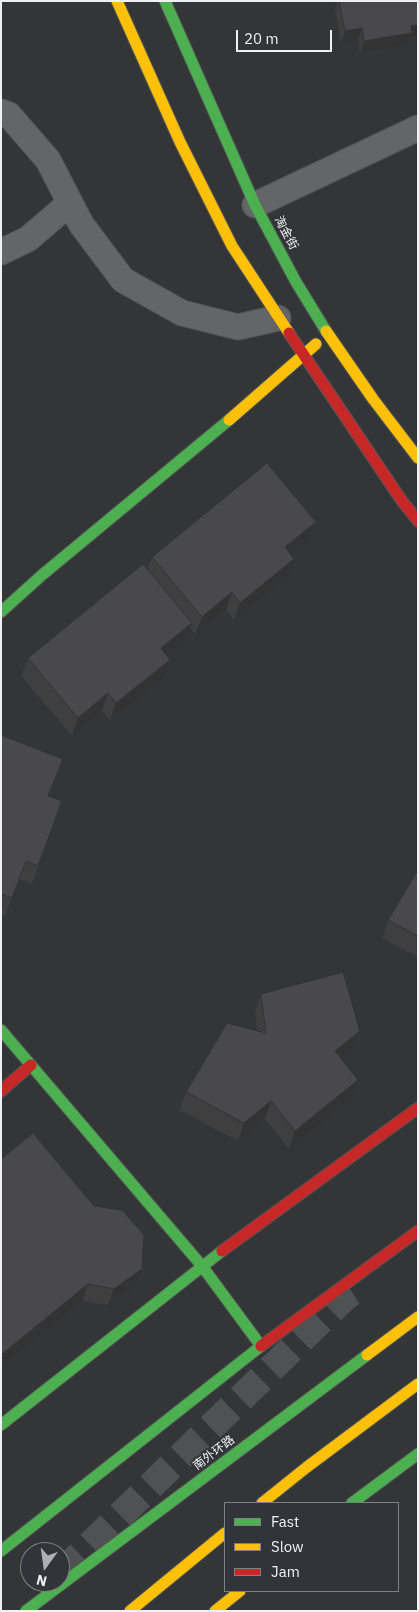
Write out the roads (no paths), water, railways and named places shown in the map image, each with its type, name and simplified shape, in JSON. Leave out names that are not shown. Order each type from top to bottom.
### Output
[{"type":"main road","points":[[117,1],[180,142],[232,246],[302,354],[402,501],[418,521]]},
{"type":"main road","name":"淘金街","points":[[165,1],[255,205],[296,282],[328,335],[418,458]]},
{"type":"main road","points":[[1,612],[42,575],[214,433],[302,354],[328,335]]},
{"type":"main road","points":[[1,1030],[202,1266],[261,1346]]},
{"type":"main road","points":[[1,1091],[31,1065]]},
{"type":"main road","points":[[1,1424],[202,1266],[418,1108]]},
{"type":"main road","points":[[1,1551],[261,1346],[418,1231]]},
{"type":"main road","name":"南外环路","points":[[26,1611],[418,1317]]},
{"type":"main road","points":[[263,1502],[418,1384]]},
{"type":"main road","points":[[353,1502],[418,1454]]},
{"type":"main road","points":[[130,1611],[224,1534]]},
{"type":"main road","points":[[215,1611],[239,1592]]},
{"type":"street","points":[[1,112],[9,115],[48,160],[81,224],[123,280],[182,313],[238,328],[278,318]]},
{"type":"street","points":[[255,205],[418,128]]},
{"type":"street","points":[[1,252],[28,239],[70,202]]},
{"type":"tunnel","points":[[70,1564],[346,1296],[357,1289]]}]
